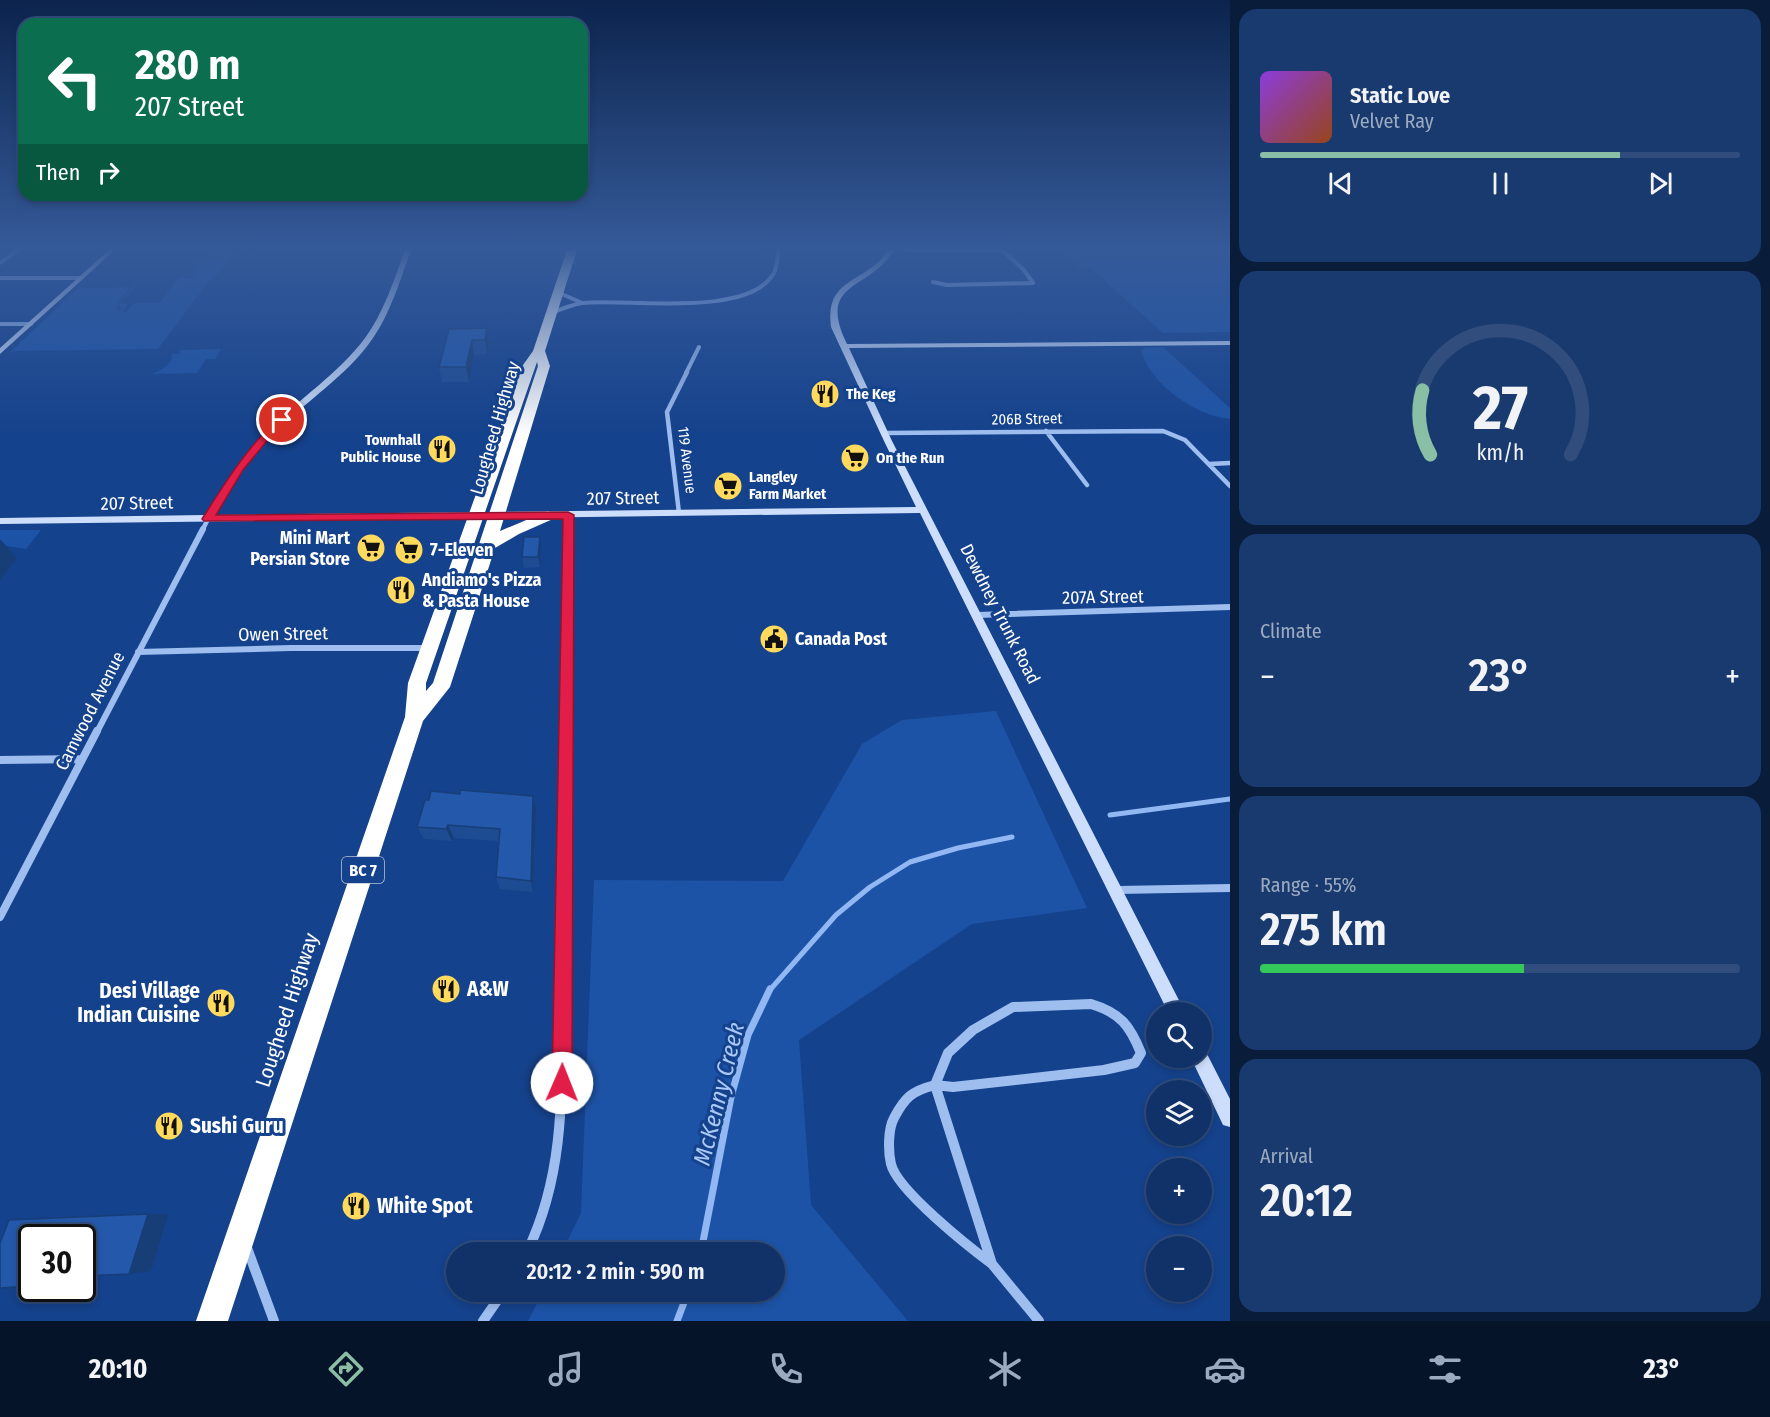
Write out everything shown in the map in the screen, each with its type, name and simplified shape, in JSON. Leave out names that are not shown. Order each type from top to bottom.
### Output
[{"type":"highway","name":"Lougheed Highway","points":[[212,1321],[415,717],[417,683],[529,364],[539,351],[550,313]]},
{"type":"highway","name":"Lougheed Highway","points":[[415,717],[441,687],[498,516],[544,366],[539,351]]},
{"type":"highway","points":[[488,545],[514,530],[548,516]]},
{"type":"street","points":[[0,352],[44,312]]},
{"type":"street","points":[[208,519],[239,469],[267,434],[350,359],[368,339],[383,312]]},
{"type":"street","points":[[550,313],[555,312]]},
{"type":"street","name":"Dewdney Trunk Road","points":[[834,312],[833,320],[884,433],[1172,1002]]},
{"type":"street","points":[[0,324],[31,324]]},
{"type":"street","points":[[844,346],[1230,343]]},
{"type":"street","name":"119 Avenue","points":[[679,513],[667,412],[670,401],[692,366],[699,347]]},
{"type":"street","name":"206B Street","points":[[884,433],[1153,430],[1171,433],[1185,440],[1209,464]]},
{"type":"street","points":[[1046,431],[1087,485]]},
{"type":"street","points":[[1209,464],[1230,464]]},
{"type":"street","points":[[1209,464],[1230,486]]},
{"type":"street","name":"207 Street","points":[[0,521],[923,510]]},
{"type":"street","points":[[532,1242],[541,1226],[555,1179],[561,1103],[568,515]]},
{"type":"street","name":"Camwood Avenue","points":[[0,917],[208,519]]},
{"type":"street","name":"207A Street","points":[[977,615],[1230,607]]},
{"type":"street","name":"Owen Street","points":[[138,652],[291,648],[429,648]]},
{"type":"street","points":[[0,760],[82,759]]},
{"type":"street","points":[[1116,890],[1230,888]]},
{"type":"street","points":[[992,1264],[935,1085],[948,1053],[973,1030],[1013,1007],[1091,1004],[1105,1008],[1130,1027],[1141,1053],[1135,1063],[1104,1070],[953,1087],[935,1085],[915,1090],[901,1105],[892,1122],[891,1165],[903,1184],[962,1242],[992,1264],[1039,1321]]},
{"type":"street","points":[[1205,1068],[1230,1118]]},
{"type":"street","points":[[242,1232],[274,1321]]},
{"type":"street","points":[[483,1321],[497,1302]]},
{"type":"shaded area","points":[[53,312],[186,312],[158,349],[14,351],[9,353]]},
{"type":"shaded area","points":[[1139,312],[1230,312],[1230,332],[1163,333]]},
{"type":"shaded area","points":[[1163,347],[1230,408],[1230,419],[1217,417],[1190,405],[1176,397],[1154,376],[1141,351],[1144,348]]},
{"type":"shaded area","points":[[221,349],[215,359],[206,359],[197,373],[152,374],[166,367],[171,361],[172,354],[179,354],[181,350]]},
{"type":"shaded area","points":[[0,530],[41,530],[26,549],[0,545]]},
{"type":"shaded area","points":[[996,711],[1087,908],[972,924],[799,1040],[811,1205],[908,1321],[528,1321],[538,1302],[785,1302],[785,1242],[567,1242],[581,1213],[594,880],[783,881],[862,744],[902,720]]},
{"type":"building","points":[[487,328],[485,340],[472,340],[466,367],[439,367],[449,329]]},
{"type":"building","points":[[524,537],[540,537],[538,557],[522,557]]},
{"type":"building","points":[[460,790],[533,796],[531,881],[496,877],[500,829],[448,825],[446,829],[417,827],[425,800],[429,800],[431,791],[460,794]]},
{"type":"building","points":[[148,1214],[129,1274],[96,1275],[96,1224],[18,1224],[18,1287],[0,1288],[0,1243],[9,1220]]},
{"type":"waterway","name":"McKenny Creek","points":[[1110,815],[1230,799]]},
{"type":"waterway","name":"McKenny Creek","points":[[769,991],[836,915],[870,887],[910,862],[958,848],[1012,837]]},
{"type":"waterway","name":"McKenny Creek","points":[[703,1242],[731,1097],[748,1035],[769,991]]},
{"type":"waterway","name":"McKenny Creek","points":[[677,1321],[684,1302]]},
{"type":"place","name":"The Keg","points":[[825,394]]},
{"type":"place","name":"Townhall Public House","points":[[442,449]]},
{"type":"place","name":"On the Run","points":[[855,458]]},
{"type":"place","name":"Langley Farm Market","points":[[728,486]]},
{"type":"place","name":"Mini Mart Persian Store","points":[[371,548]]},
{"type":"place","name":"7-Eleven","points":[[409,550]]},
{"type":"place","name":"Andiamo's Pizza & Pasta House","points":[[401,590]]},
{"type":"place","name":"Canada Post","points":[[774,639]]},
{"type":"place","name":"A&W","points":[[446,989]]},
{"type":"place","name":"Desi Village Indian Cuisine","points":[[221,1003]]},
{"type":"place","name":"Sushi Guru","points":[[169,1126]]},
{"type":"place","name":"White Spot","points":[[356,1206]]},
{"type":"route","points":[[282,420],[267,434],[239,469],[208,519],[568,515],[562,1083]]}]
